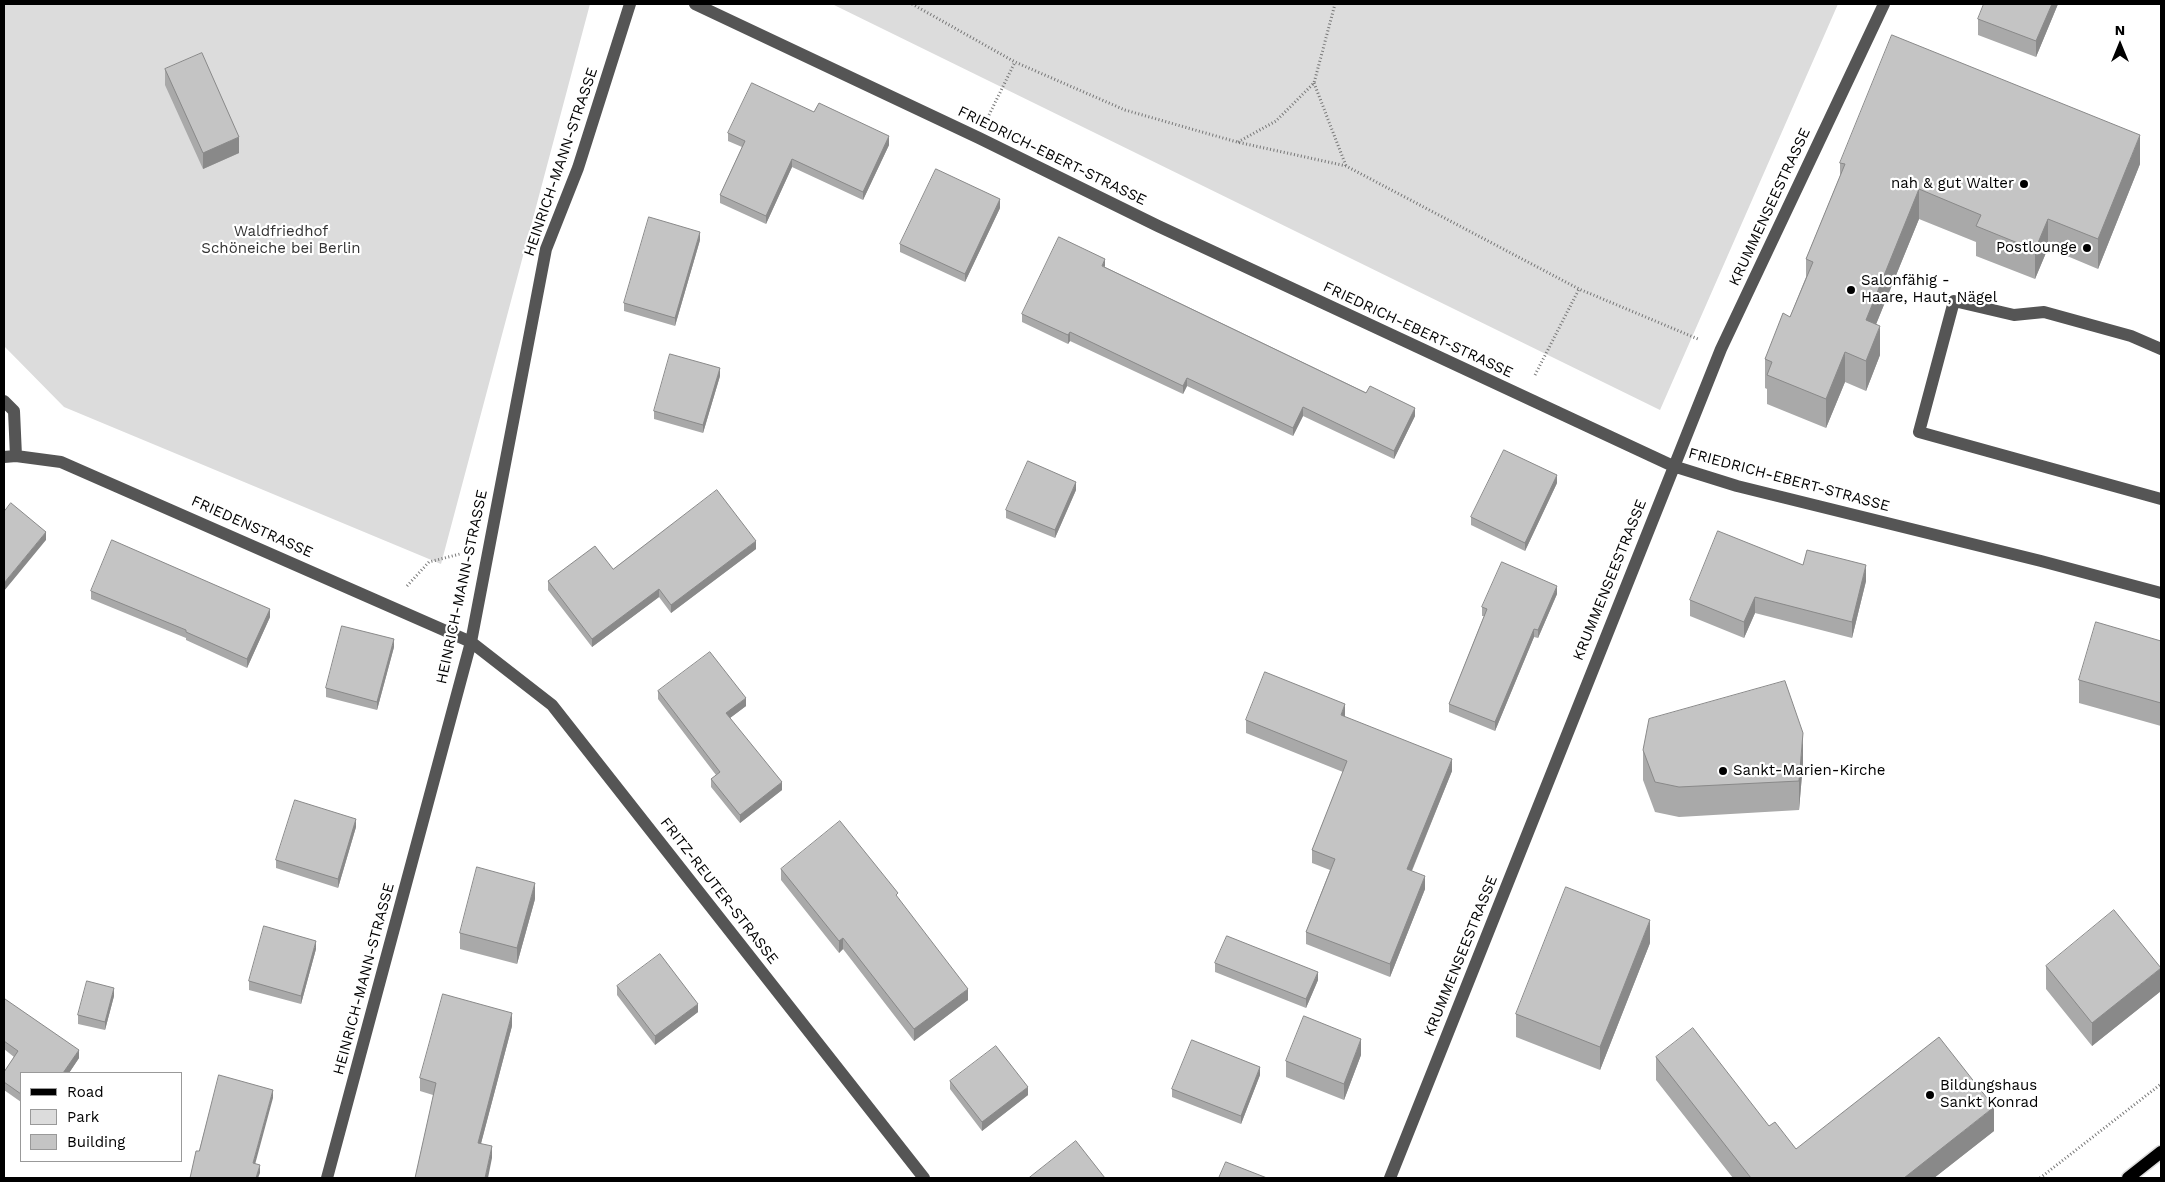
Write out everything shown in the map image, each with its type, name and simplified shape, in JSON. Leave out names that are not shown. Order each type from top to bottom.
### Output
[{"type":"main road","points":[[2128,1178],[2161,1152]]},
{"type":"street","name":"HEINRICH-MANN-STRASSE","points":[[328,1178],[471,642],[546,249],[578,168],[630,4]]},
{"type":"street","name":"FRIEDRICH-EBERT-STRASSE","points":[[694,4],[979,138],[1158,226],[1673,466],[1737,486],[2041,561],[2161,594]]},
{"type":"street","name":"KRUMMENSEESTRASSE","points":[[1390,1178],[1721,349],[1884,4]]},
{"type":"street","points":[[2161,349],[2131,336],[2044,312],[2014,315],[1954,301],[1919,432],[2161,499]]},
{"type":"street","points":[[4,401],[14,411],[10,456]]},
{"type":"street","name":"FRIEDENSTRASSE","points":[[10,456],[61,462],[471,642]]},
{"type":"street","name":"FRITZ-REUTER-STRASSE","points":[[471,642],[552,705],[924,1178]]},
{"type":"path","points":[[912,4],[1015,62],[1125,110],[1237,142],[1346,166],[1579,289],[1721,349]]},
{"type":"path","points":[[1237,142],[1276,121],[1314,83],[1335,4]]},
{"type":"path","points":[[979,138],[1015,62]]},
{"type":"path","points":[[1314,83],[1346,166]]},
{"type":"path","points":[[1524,397],[1579,289]]},
{"type":"path","points":[[385,603],[408,586],[429,562],[460,554]]},
{"type":"path","points":[[2040,1178],[2161,1084]]},
{"type":"green space","name":"Waldfriedhof Schöneiche bei Berlin","points":[[4,4],[590,4],[441,564],[64,407],[4,346]]},
{"type":"green space","points":[[832,4],[1838,4],[1660,410]]},
{"type":"building","points":[[1984,4],[2052,4],[2036,41],[1978,19]]},
{"type":"building","points":[[1892,35],[2140,135],[2098,239],[2048,219],[2035,250],[1976,226],[1981,215],[1919,189],[1866,320],[1880,326],[1866,361],[1845,352],[1826,399],[1767,375],[1772,362],[1765,359],[1783,313],[1790,317],[1813,262],[1806,259],[1845,164],[1840,163]]},
{"type":"building","points":[[202,53],[239,137],[203,153],[165,69]]},
{"type":"building","points":[[752,83],[814,112],[819,103],[889,136],[863,192],[792,159],[766,216],[720,195],[745,141],[728,133]]},
{"type":"building","points":[[936,169],[1000,199],[965,274],[900,244]]},
{"type":"building","points":[[649,217],[700,232],[675,318],[624,303]]},
{"type":"building","points":[[1059,237],[1105,259],[1102,266],[1366,393],[1370,386],[1415,408],[1394,451],[1303,407],[1293,428],[1187,378],[1183,386],[1070,332],[1068,335],[1022,314]]},
{"type":"building","points":[[670,354],[720,368],[703,425],[654,411]]},
{"type":"building","points":[[1504,450],[1557,475],[1525,543],[1471,517]]},
{"type":"building","points":[[1028,461],[1076,482],[1055,530],[1006,510]]},
{"type":"building","points":[[717,490],[756,541],[671,605],[659,589],[592,639],[548,581],[595,546],[613,569]]},
{"type":"building","points":[[11,503],[46,532],[4,583],[4,512]]},
{"type":"building","points":[[1718,531],[1803,565],[1807,550],[1866,565],[1852,622],[1755,597],[1744,622],[1690,600]]},
{"type":"building","points":[[112,540],[270,609],[247,659],[186,632],[186,630],[91,591]]},
{"type":"building","points":[[1502,562],[1557,586],[1538,630],[1534,629],[1495,722],[1449,704],[1487,609],[1482,607]]},
{"type":"building","points":[[2096,622],[2161,641],[2161,703],[2079,680]]},
{"type":"building","points":[[342,626],[394,639],[377,702],[326,688]]},
{"type":"building","points":[[710,652],[746,698],[726,713],[782,782],[740,815],[711,779],[720,772],[658,691]]},
{"type":"building","points":[[1265,672],[1345,704],[1341,715],[1452,759],[1407,869],[1425,876],[1390,964],[1306,932],[1335,859],[1312,850],[1347,761],[1246,720]]},
{"type":"building","name":"Sankt-Marien-Kirche","points":[[1785,681],[1803,733],[1799,781],[1679,787],[1655,782],[1643,750],[1649,719]]},
{"type":"building","points":[[295,800],[356,819],[338,879],[276,860]]},
{"type":"building","points":[[840,821],[898,893],[896,895],[968,989],[914,1029],[843,938],[839,941],[781,869]]},
{"type":"building","points":[[477,867],[535,883],[517,948],[460,933]]},
{"type":"building","points":[[1566,887],[1650,920],[1600,1047],[1516,1014]]},
{"type":"building","points":[[2114,910],[2161,968],[2092,1023],[2046,966]]},
{"type":"building","points":[[264,926],[316,941],[301,996],[249,981]]},
{"type":"building","points":[[1227,936],[1318,972],[1306,999],[1215,963]]},
{"type":"building","points":[[660,954],[698,1004],[655,1036],[617,986]]},
{"type":"building","points":[[87,981],[114,988],[105,1022],[78,1015]]},
{"type":"building","points":[[443,994],[512,1013],[478,1143],[492,1146],[485,1178],[415,1178],[436,1083],[420,1078]]},
{"type":"building","points":[[5,999],[79,1050],[64,1072],[20,1072],[20,1093],[4,1082],[4,1072],[18,1051],[4,1041]]},
{"type":"building","points":[[1304,1016],[1361,1039],[1344,1084],[1286,1061]]},
{"type":"building","points":[[1693,1028],[1769,1126],[1775,1122],[1796,1149],[1939,1037],[1994,1107],[1904,1178],[1751,1178],[1656,1057]]},
{"type":"building","points":[[1192,1040],[1260,1067],[1241,1116],[1172,1089]]},
{"type":"building","points":[[996,1046],[1028,1087],[982,1122],[950,1081]]},
{"type":"building","points":[[219,1075],[273,1090],[253,1163],[260,1165],[256,1178],[190,1178],[196,1151],[199,1151]]},
{"type":"building","points":[[1076,1141],[1105,1178],[1029,1178]]},
{"type":"building","points":[[1226,1162],[1267,1178],[1219,1178]]},
{"type":"place","name":"nah & gut Walter","points":[[2024,184]]},
{"type":"place","name":"Postlounge","points":[[2087,248]]},
{"type":"place","name":"Salonfähig - Haare, Haut, Nägel","points":[[1851,290]]},
{"type":"place","name":"Sankt-Marien-Kirche","points":[[1723,771]]},
{"type":"place","name":"Bildungshaus Sankt Konrad","points":[[1930,1095]]}]
